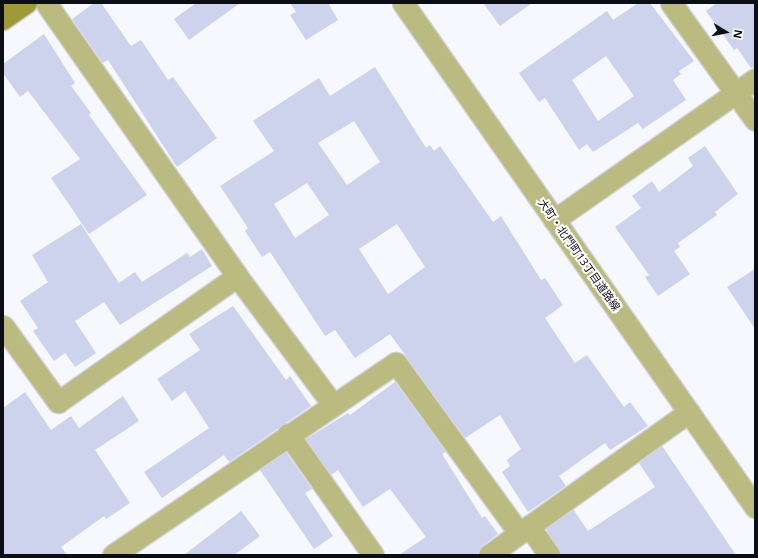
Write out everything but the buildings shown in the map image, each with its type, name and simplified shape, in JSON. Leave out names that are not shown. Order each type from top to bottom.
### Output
[{"type":"street","points":[[3,19],[26,3]]},
{"type":"street","points":[[46,3],[237,276],[333,404]]},
{"type":"street","name":"大町・北門町13丁目道路線","points":[[403,3],[689,412],[752,498]]},
{"type":"street","points":[[671,3],[755,120]]},
{"type":"street","points":[[554,220],[755,79]]},
{"type":"street","points":[[3,326],[58,402],[237,276]]},
{"type":"street","points":[[126,551],[288,434],[396,363],[524,530],[549,555]]},
{"type":"street","points":[[489,555],[689,412]]},
{"type":"street","points":[[288,434],[373,555]]}]
